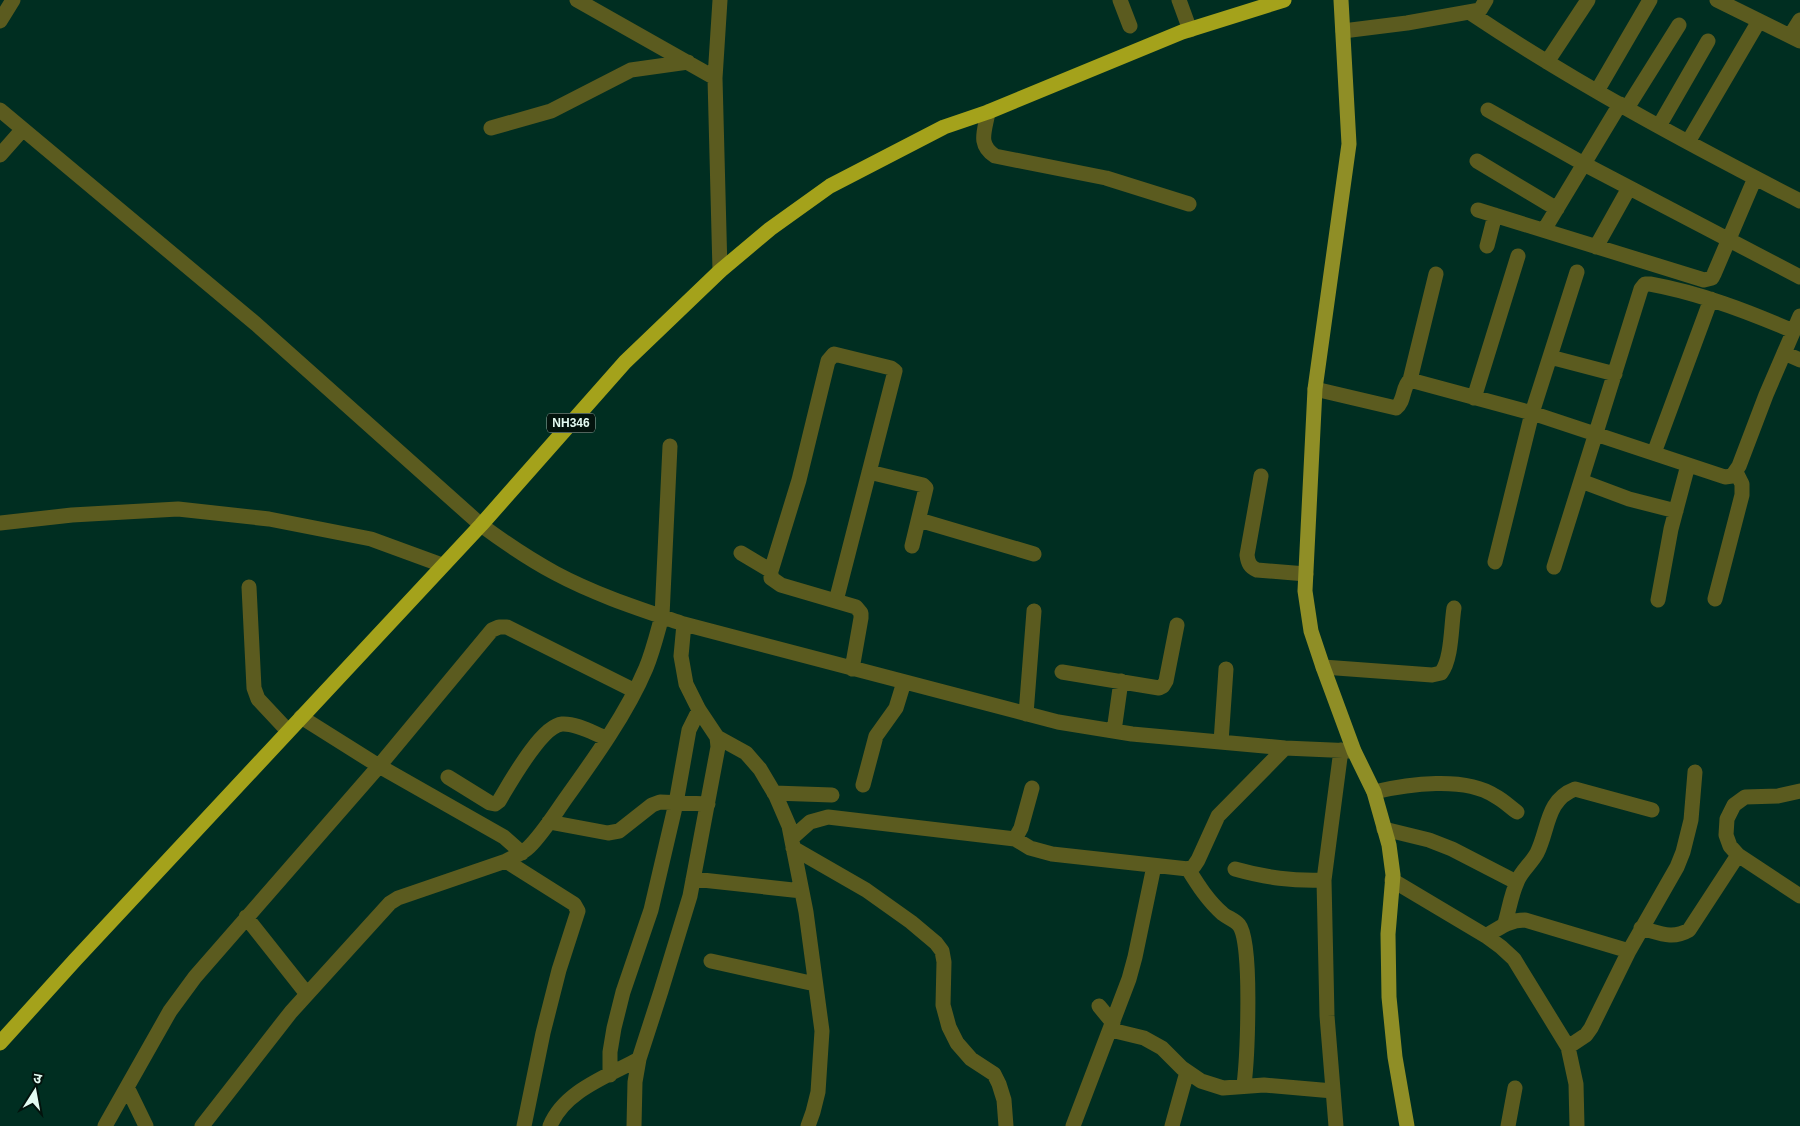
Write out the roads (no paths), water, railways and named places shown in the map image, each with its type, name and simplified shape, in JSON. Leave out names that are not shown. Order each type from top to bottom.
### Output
[{"type":"highway","name":"NH346","points":[[0,1043],[480,525],[625,362],[720,271],[770,229],[830,186],[944,127],[988,112],[1190,30],[1284,0]]},
{"type":"main road","points":[[1341,0],[1349,144],[1315,390],[1305,592],[1311,631],[1347,751],[1374,792],[1389,845],[1393,875],[1388,934],[1389,997],[1395,1056],[1407,1126]]},
{"type":"street","points":[[0,21],[13,0]]},
{"type":"street","points":[[577,0],[715,78]]},
{"type":"street","points":[[720,0],[715,78],[720,271]]},
{"type":"street","points":[[1120,0],[1130,26]]},
{"type":"street","points":[[1179,0],[1190,30]]},
{"type":"street","points":[[1343,31],[1408,23],[1480,10],[1486,0]]},
{"type":"street","points":[[1547,62],[1588,0]]},
{"type":"street","points":[[1596,90],[1650,0]]},
{"type":"street","points":[[1717,0],[1795,38],[1800,20]]},
{"type":"street","points":[[1469,12],[1547,62],[1658,126],[1800,201]]},
{"type":"street","points":[[1688,142],[1758,21]]},
{"type":"street","points":[[1544,230],[1584,164],[1680,25]]},
{"type":"street","points":[[1658,126],[1708,41]]},
{"type":"street","points":[[491,128],[551,111],[631,70],[688,62]]},
{"type":"street","points":[[0,110],[256,324],[480,525],[555,573],[612,598],[684,624],[1058,722],[1114,731],[1221,742],[1347,751],[1324,880],[1327,1016],[1336,1126]]},
{"type":"street","points":[[1488,110],[1584,164],[1800,277]]},
{"type":"street","points":[[988,112],[983,142],[987,150],[995,156],[1106,178],[1189,204]]},
{"type":"street","points":[[0,155],[23,129]]},
{"type":"street","points":[[1477,161],[1557,208]]},
{"type":"street","points":[[1478,210],[1596,247],[1681,267],[1704,280],[1712,278],[1755,178]]},
{"type":"street","points":[[1596,247],[1629,188]]},
{"type":"street","points":[[1486,246],[1495,215]]},
{"type":"street","points":[[1474,398],[1518,256]]},
{"type":"street","points":[[1495,562],[1532,413],[1577,272]]},
{"type":"street","points":[[1315,390],[1396,408],[1400,404],[1407,382],[1410,380],[1436,274]]},
{"type":"street","points":[[1554,567],[1641,289],[1645,284],[1659,285],[1711,299],[1752,313],[1793,331]]},
{"type":"street","points":[[1654,453],[1711,299]]},
{"type":"street","points":[[1410,380],[1532,413],[1725,476],[1732,476],[1736,472],[1800,316]]},
{"type":"street","points":[[1784,353],[1800,360]]},
{"type":"street","points":[[836,601],[895,370],[834,354],[828,361],[798,480],[771,571],[771,578],[781,585],[856,607],[861,613],[852,668]]},
{"type":"street","points":[[1550,357],[1614,374]]},
{"type":"street","points":[[202,1126],[285,1020],[390,903],[398,898],[506,861],[522,853],[549,822],[588,767],[635,691],[650,659],[662,616],[670,446]]},
{"type":"street","points":[[1658,600],[1668,540],[1688,464]]},
{"type":"street","points":[[869,472],[925,486],[926,490],[912,546]]},
{"type":"street","points":[[1714,598],[1742,495],[1742,484],[1736,472]]},
{"type":"street","points":[[1261,476],[1247,555],[1248,562],[1251,567],[1257,570],[1306,574]]},
{"type":"street","points":[[1581,481],[1629,499],[1676,512]]},
{"type":"street","points":[[0,523],[178,509],[269,519],[371,539],[442,565]]},
{"type":"street","points":[[919,520],[1034,554]]},
{"type":"street","points":[[741,553],[771,571]]},
{"type":"street","points":[[249,587],[254,688],[258,699],[288,731]]},
{"type":"street","points":[[1323,667],[1432,675],[1441,673],[1445,668],[1454,608]]},
{"type":"street","points":[[1026,714],[1034,611]]},
{"type":"street","points":[[684,624],[682,656],[686,684],[717,737],[746,753],[760,769],[790,826],[802,891],[822,1032],[818,1092],[808,1126]]},
{"type":"street","points":[[1062,672],[1159,688],[1166,681],[1177,626]]},
{"type":"street","points":[[105,1126],[170,1011],[195,977],[379,766],[492,630],[499,627],[507,627],[635,691]]},
{"type":"street","points":[[1221,742],[1226,669]]},
{"type":"street","points":[[863,785],[876,736],[896,708],[904,682]]},
{"type":"street","points":[[1114,731],[1121,682]]},
{"type":"street","points":[[610,1075],[610,1052],[616,1019],[623,992],[651,910],[676,803],[689,730],[700,710]]},
{"type":"street","points":[[301,717],[379,766],[504,837],[522,853]]},
{"type":"street","points":[[448,777],[490,803],[495,804],[526,758],[549,730],[559,724],[569,724],[606,738]]},
{"type":"street","points":[[634,1126],[635,1082],[639,1059],[661,991],[693,879],[716,762],[717,737]]},
{"type":"street","points":[[792,843],[810,822],[828,817],[1015,839],[1030,848],[1052,854],[1188,868],[1194,866],[1198,860],[1218,816],[1285,748]]},
{"type":"street","points":[[1568,1048],[1586,1035],[1592,1028],[1628,951],[1677,867],[1691,820],[1695,772]]},
{"type":"street","points":[[1374,792],[1421,785],[1457,785],[1477,788],[1494,795],[1516,812]]},
{"type":"street","points":[[1015,839],[1022,828],[1032,788]]},
{"type":"street","points":[[1505,923],[1516,882],[1537,853],[1552,810],[1558,799],[1566,792],[1575,789],[1652,810]]},
{"type":"street","points":[[1800,791],[1778,796],[1745,797],[1734,805],[1727,820],[1726,835],[1730,846],[1738,855],[1800,896]]},
{"type":"street","points":[[774,793],[832,794]]},
{"type":"street","points":[[549,822],[608,833],[619,831],[652,805],[660,802],[708,804]]},
{"type":"street","points":[[1384,829],[1429,840],[1452,849],[1516,882]]},
{"type":"street","points":[[792,843],[866,890],[911,922],[936,943],[942,951],[944,962],[943,1005],[949,1027],[957,1043],[971,1059],[994,1074],[1000,1084],[1004,1100],[1006,1126]]},
{"type":"street","points":[[1642,928],[1670,936],[1680,935],[1689,930],[1738,855]]},
{"type":"street","points":[[506,861],[574,904],[578,911],[543,1033],[524,1126]]},
{"type":"street","points":[[1073,1126],[1093,1069],[1112,1026],[1135,957],[1154,866]]},
{"type":"street","points":[[1188,868],[1206,897],[1223,914],[1240,926],[1244,937],[1248,1010],[1247,1058],[1244,1085]]},
{"type":"street","points":[[1235,869],[1264,877],[1294,881],[1324,880]]},
{"type":"street","points":[[693,879],[802,891]]},
{"type":"street","points":[[1392,880],[1486,936],[1501,946],[1514,959],[1568,1048],[1576,1084],[1577,1126]]},
{"type":"street","points":[[246,917],[307,994]]},
{"type":"street","points":[[1486,936],[1505,923],[1514,920],[1525,920],[1628,951]]},
{"type":"street","points":[[711,962],[815,984]]},
{"type":"street","points":[[1099,1006],[1112,1026],[1144,1038],[1162,1048],[1187,1072],[1201,1081],[1223,1088],[1264,1085],[1333,1091]]},
{"type":"street","points":[[550,1126],[564,1105],[579,1091],[639,1059]]},
{"type":"street","points":[[1172,1126],[1187,1072]]},
{"type":"street","points":[[127,1087],[146,1126]]},
{"type":"street","points":[[1508,1126],[1515,1088]]}]
